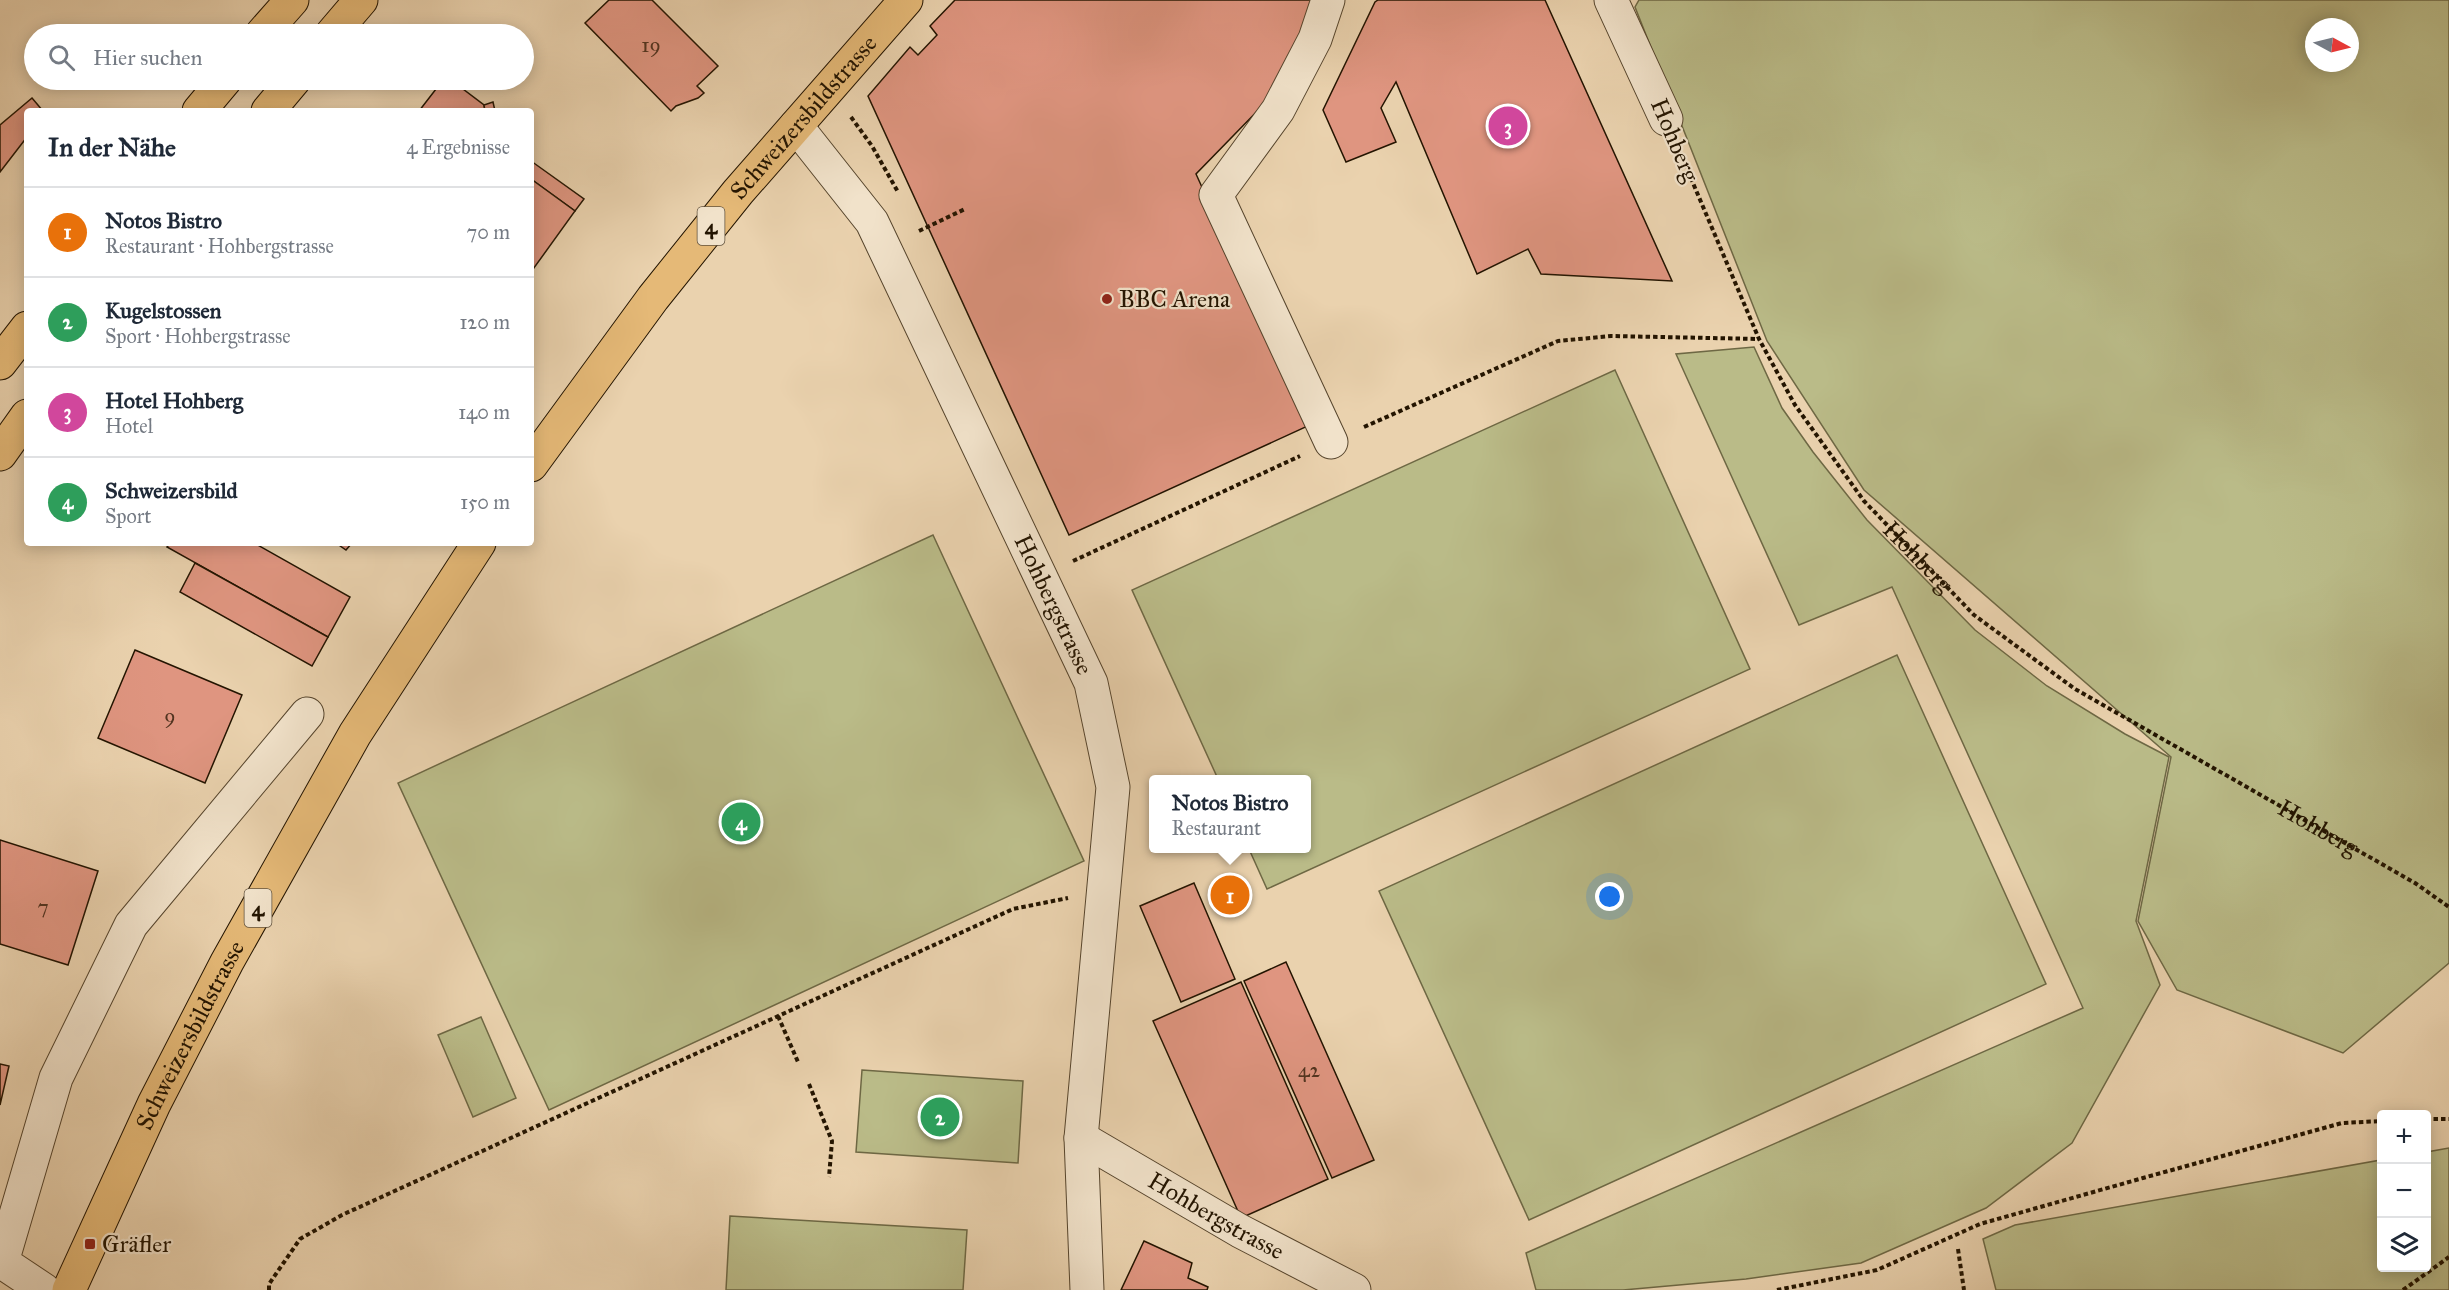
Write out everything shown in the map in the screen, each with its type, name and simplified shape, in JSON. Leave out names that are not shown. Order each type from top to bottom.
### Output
[{"type":"main road","points":[[271,24],[292,0]]},
{"type":"main road","points":[[341,24],[362,0]]},
{"type":"main road","name":"Schweizersbildstrasse","points":[[534,461],[653,298],[738,192],[906,0]]},
{"type":"main road","points":[[202,108],[217,90]]},
{"type":"main road","points":[[271,108],[286,90]]},
{"type":"main road","points":[[0,363],[24,332]]},
{"type":"main road","points":[[0,454],[24,420]]},
{"type":"main road","name":"Schweizersbildstrasse","points":[[69,1290],[153,1104],[227,962],[355,734],[477,546]]},
{"type":"street","points":[[1328,0],[1314,39],[1278,110],[1216,195],[1331,442]]},
{"type":"street","name":"Hohberg","points":[[1611,0],[1666,119]]},
{"type":"street","name":"Hohbergstrasse","points":[[796,126],[872,222],[1091,683],[1113,787],[1081,1138],[1087,1290]]},
{"type":"street","points":[[44,1290],[2,1262],[56,1078],[131,925],[307,714]]},
{"type":"street","name":"Hohbergstrasse","points":[[1081,1138],[1240,1231],[1354,1290]]},
{"type":"path","name":"Hohberg","points":[[1666,119],[1759,339],[1796,405],[1864,501],[1974,615],[2075,689],[2415,884],[2449,907]]},
{"type":"path","points":[[858,125],[872,146]]},
{"type":"path","points":[[919,231],[964,209]]},
{"type":"path","points":[[1040,576],[1331,442],[1558,341],[1611,336],[1759,339]]},
{"type":"path","points":[[269,1290],[269,1284],[300,1239],[342,1215],[1013,909],[1066,898],[1102,904]]},
{"type":"path","points":[[778,1016],[798,1062]]},
{"type":"path","points":[[809,1084],[832,1141],[829,1177]]},
{"type":"path","points":[[2431,1119],[2449,1119]]},
{"type":"path","points":[[1777,1290],[1877,1270],[1980,1224],[2121,1184],[2342,1123],[2377,1121]]},
{"type":"path","points":[[1958,1249],[1964,1290]]},
{"type":"path","points":[[2403,1290],[2449,1257]]},
{"type":"green space","points":[[1639,0],[2449,0],[2449,963],[2343,1053],[2177,990],[2138,921],[2171,757],[1864,490],[1767,341],[1635,7]]},
{"type":"green space","points":[[1754,347],[1782,408],[1813,452],[1867,520],[1975,630],[2047,686],[2125,734],[2169,757],[2136,921],[2160,985],[2072,1143],[1986,1208],[1861,1263],[1746,1279],[1623,1290],[1536,1290],[1526,1253],[2083,1008],[1892,587],[1799,625],[1676,354]]},
{"type":"green space","points":[[1615,370],[1750,669],[1267,889],[1251,853],[1311,853],[1311,775],[1216,775],[1132,590]]},
{"type":"green space","points":[[933,535],[1084,861],[549,1110],[398,783]]},
{"type":"green space","points":[[1897,655],[2046,984],[1529,1220],[1379,891]]},
{"type":"green space","points":[[481,1017],[516,1098],[473,1117],[438,1035]]},
{"type":"green space","points":[[862,1070],[1023,1081],[1018,1163],[856,1152]]},
{"type":"green space","points":[[2449,1148],[2449,1290],[1996,1290],[1983,1239],[2015,1225],[2377,1161],[2377,1272],[2431,1272],[2431,1151]]},
{"type":"green space","points":[[730,1216],[967,1230],[963,1290],[726,1290]]},
{"type":"building","points":[[609,0],[652,0],[718,66],[697,86],[704,93],[698,98],[676,106],[671,111],[585,23]]},
{"type":"building","name":"BBC Arena","points":[[955,0],[1318,0],[1272,96],[1196,174],[1310,425],[1069,535],[868,96],[910,47],[918,55],[937,35],[930,26]]},
{"type":"building","points":[[1378,0],[1545,0],[1672,281],[1541,274],[1528,249],[1477,274],[1396,82],[1381,108],[1396,142],[1346,162],[1323,110]]},
{"type":"building","points":[[435,90],[464,90],[484,105],[484,108],[421,108]]},
{"type":"building","points":[[32,98],[40,108],[24,108],[24,141],[0,172],[0,125]]},
{"type":"building","points":[[493,102],[494,108],[484,108],[484,105]]},
{"type":"building","points":[[534,163],[584,199],[575,211],[534,181]]},
{"type":"building","points":[[534,181],[575,211],[534,268]]},
{"type":"building","points":[[259,546],[350,597],[328,637],[167,547]]},
{"type":"building","points":[[195,563],[328,637],[312,666],[180,592]]},
{"type":"building","points":[[135,650],[242,695],[205,783],[98,738]]},
{"type":"building","points":[[0,840],[98,871],[68,965],[0,944]]},
{"type":"building","points":[[1194,883],[1235,979],[1181,1002],[1140,906]]},
{"type":"building","points":[[1286,962],[1374,1160],[1332,1178],[1244,981]]},
{"type":"building","points":[[1241,982],[1328,1179],[1241,1218],[1153,1021]]},
{"type":"building","points":[[0,1064],[9,1066],[0,1105]]},
{"type":"building","points":[[1144,1241],[1192,1263],[1188,1278],[1208,1287],[1207,1290],[1121,1290]]},
{"type":"place","name":"Hotel Hohberg","points":[[1508,126]]},
{"type":"place","name":"BBC Arena","points":[[1107,299]]},
{"type":"place","name":"Schweizersbild","points":[[741,822]]},
{"type":"place","name":"Notos Bistro","points":[[1230,895]]},
{"type":"place","name":"Kugelstossen","points":[[940,1117]]},
{"type":"place","name":"Gräfler","points":[[90,1244]]}]
